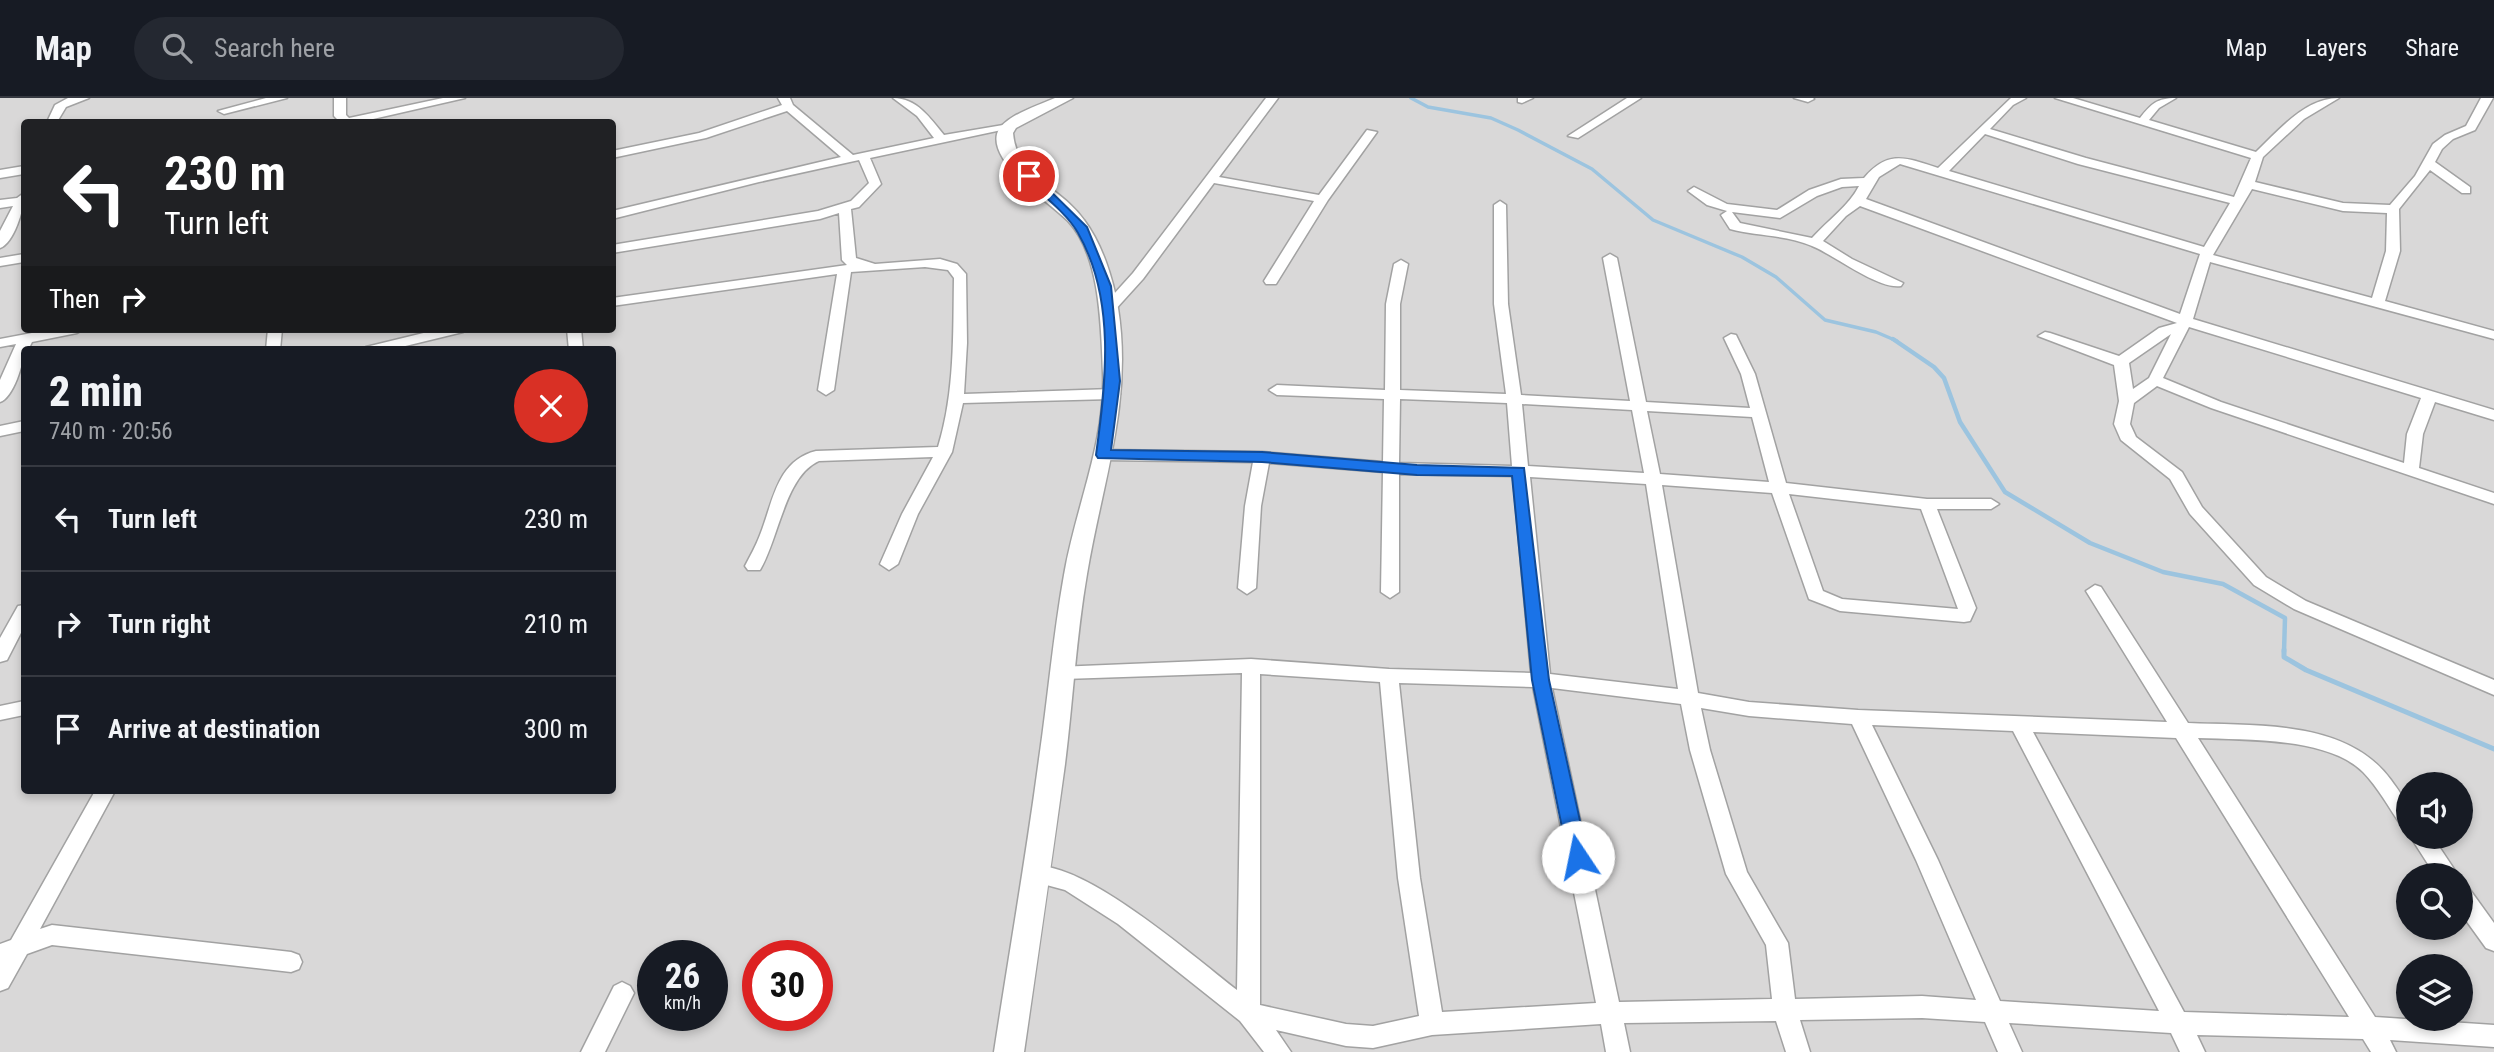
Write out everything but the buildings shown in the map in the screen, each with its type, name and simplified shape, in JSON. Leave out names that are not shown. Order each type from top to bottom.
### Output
[{"type":"street","points":[[52,119],[54,110],[59,106],[83,98]]},
{"type":"street","points":[[223,98],[223,117],[281,98]]},
{"type":"street","points":[[340,98],[340,116],[343,119]]},
{"type":"street","points":[[360,119],[459,98]]},
{"type":"street","points":[[900,98],[921,114],[942,140]]},
{"type":"street","points":[[616,214],[759,178],[1011,125],[1066,98]]},
{"type":"street","points":[[1109,308],[1138,276],[1272,98]]},
{"type":"street","points":[[1574,136],[1635,98]]},
{"type":"street","points":[[1800,98],[1808,99]]},
{"type":"street","points":[[1942,171],[2009,103],[2020,98]]},
{"type":"street","points":[[2061,98],[2258,156]]},
{"type":"street","points":[[2142,122],[2155,107],[2170,98]]},
{"type":"street","points":[[2309,98],[2330,100]]},
{"type":"street","points":[[2377,304],[2393,251],[2393,209],[2437,147],[2449,137],[2471,128],[2478,110],[2487,98]]},
{"type":"street","points":[[2127,401],[2155,380],[2183,325],[2207,254],[2248,184],[2258,156],[2300,117],[2330,100]]},
{"type":"street","points":[[616,154],[702,136],[786,102],[809,120],[830,145],[857,158],[875,184],[863,199],[845,207],[802,218],[616,248]]},
{"type":"street","points":[[1009,1052],[1064,672],[1075,575],[1103,455],[1112,394],[1109,308],[1096,257],[1083,230],[1043,188],[1015,164],[1006,149],[1005,132],[1011,125]]},
{"type":"street","points":[[1983,130],[2082,161],[2237,201]]},
{"type":"street","points":[[1271,281],[1322,199],[1371,132]]},
{"type":"street","points":[[1815,242],[1842,213],[1859,201],[1867,182],[1889,162],[1900,160],[2207,254],[2494,335]]},
{"type":"street","points":[[2428,163],[2466,190]]},
{"type":"street","points":[[0,174],[21,170]]},
{"type":"street","points":[[1212,179],[1322,199]]},
{"type":"street","points":[[1694,191],[1703,200],[1714,204],[1780,214],[1813,193],[1842,183],[1867,182]]},
{"type":"street","points":[[2248,184],[2343,207],[2393,209]]},
{"type":"street","points":[[1859,201],[1976,242],[2163,314],[2183,325],[2494,415]]},
{"type":"street","points":[[0,204],[21,202]]},
{"type":"street","points":[[1500,205],[1501,304],[1541,680],[1618,1052]]},
{"type":"street","points":[[0,244],[21,206]]},
{"type":"street","points":[[826,390],[852,268],[845,207]]},
{"type":"street","points":[[1727,215],[1735,226],[1815,242],[1847,261],[1896,284]]},
{"type":"street","points":[[0,262],[21,258]]},
{"type":"street","points":[[1610,258],[1677,613],[1679,649],[1710,787],[1737,874],[1777,943],[1785,1011],[1798,1052]]},
{"type":"street","points":[[616,301],[852,268],[929,262],[958,270],[961,276],[957,399],[944,452],[922,489],[889,564]]},
{"type":"street","points":[[1390,592],[1394,304],[1401,264]]},
{"type":"street","points":[[2163,314],[2164,331],[2172,346]]},
{"type":"street","points":[[2121,362],[2164,331],[2183,325]]},
{"type":"street","points":[[0,343],[54,333]]},
{"type":"street","points":[[388,346],[441,333]]},
{"type":"street","points":[[2045,336],[2121,362]]},
{"type":"street","points":[[22,346],[26,338]]},
{"type":"street","points":[[1731,338],[1760,413],[1779,488],[1815,595],[1840,605],[1964,616],[1968,608],[1927,504]]},
{"type":"street","points":[[0,397],[21,349]]},
{"type":"street","points":[[2121,362],[2127,401],[2122,424],[2129,440],[2176,476],[2196,509],[2260,581],[2300,605],[2494,688]]},
{"type":"street","points":[[2155,380],[2216,405],[2494,499]]},
{"type":"street","points":[[1277,390],[1513,398],[1760,413]]},
{"type":"street","points":[[957,399],[1112,394]]},
{"type":"street","points":[[2411,470],[2415,434],[2430,395]]},
{"type":"street","points":[[0,431],[21,427]]},
{"type":"street","points":[[754,566],[768,537],[787,479],[805,461],[816,456],[944,452]]},
{"type":"street","points":[[1103,455],[1262,457],[1391,468],[1519,471],[1779,488],[1927,504],[1992,504]]},
{"type":"street","points":[[1248,588],[1253,506],[1262,457]]},
{"type":"street","points":[[2095,591],[2384,1052]]},
{"type":"street","points":[[0,655],[21,616]]},
{"type":"street","points":[[1064,672],[1251,666],[1389,676],[1541,680],[1749,709],[1858,717],[2276,734],[2337,747],[2370,766],[2396,802]]},
{"type":"street","points":[[1248,1013],[1251,666]]},
{"type":"street","points":[[1389,676],[1409,878],[1432,1024]]},
{"type":"street","points":[[0,713],[21,709]]},
{"type":"street","points":[[1858,717],[1927,860],[2010,1052]]},
{"type":"street","points":[[2018,722],[2193,1052]]},
{"type":"street","points":[[0,981],[9,951],[104,794]]},
{"type":"street","points":[[1036,874],[1070,883],[1126,917],[1248,1013],[1279,1052]]},
{"type":"street","points":[[2473,912],[2494,941]]},
{"type":"street","points":[[9,951],[52,936],[65,936],[291,962]]},
{"type":"street","points":[[593,1052],[621,993]]},
{"type":"street","points":[[1248,1013],[1346,1035],[1373,1037],[1432,1024],[1608,1013],[1922,1007],[2494,1036]]},
{"type":"shaded area","points":[[0,98],[2494,98],[2494,1052],[0,1052]]},
{"type":"waterway","points":[[1411,98],[1428,107],[1491,118],[1518,130],[1592,169],[1653,220],[1742,257],[1776,277],[1825,320],[1876,332],[1894,340]]},
{"type":"waterway","points":[[1894,340],[1934,367],[1944,378],[1960,422],[2005,492],[2090,543],[2163,572],[2223,584],[2285,618],[2284,652]]},
{"type":"waterway","points":[[2284,652],[2284,657],[2306,670],[2494,749]]},
{"type":"route","points":[[1029,176],[1077,221],[1096,257],[1105,286],[1109,308],[1113,381],[1103,455],[1262,457],[1417,470],[1519,471],[1541,680],[1578,857]]}]
